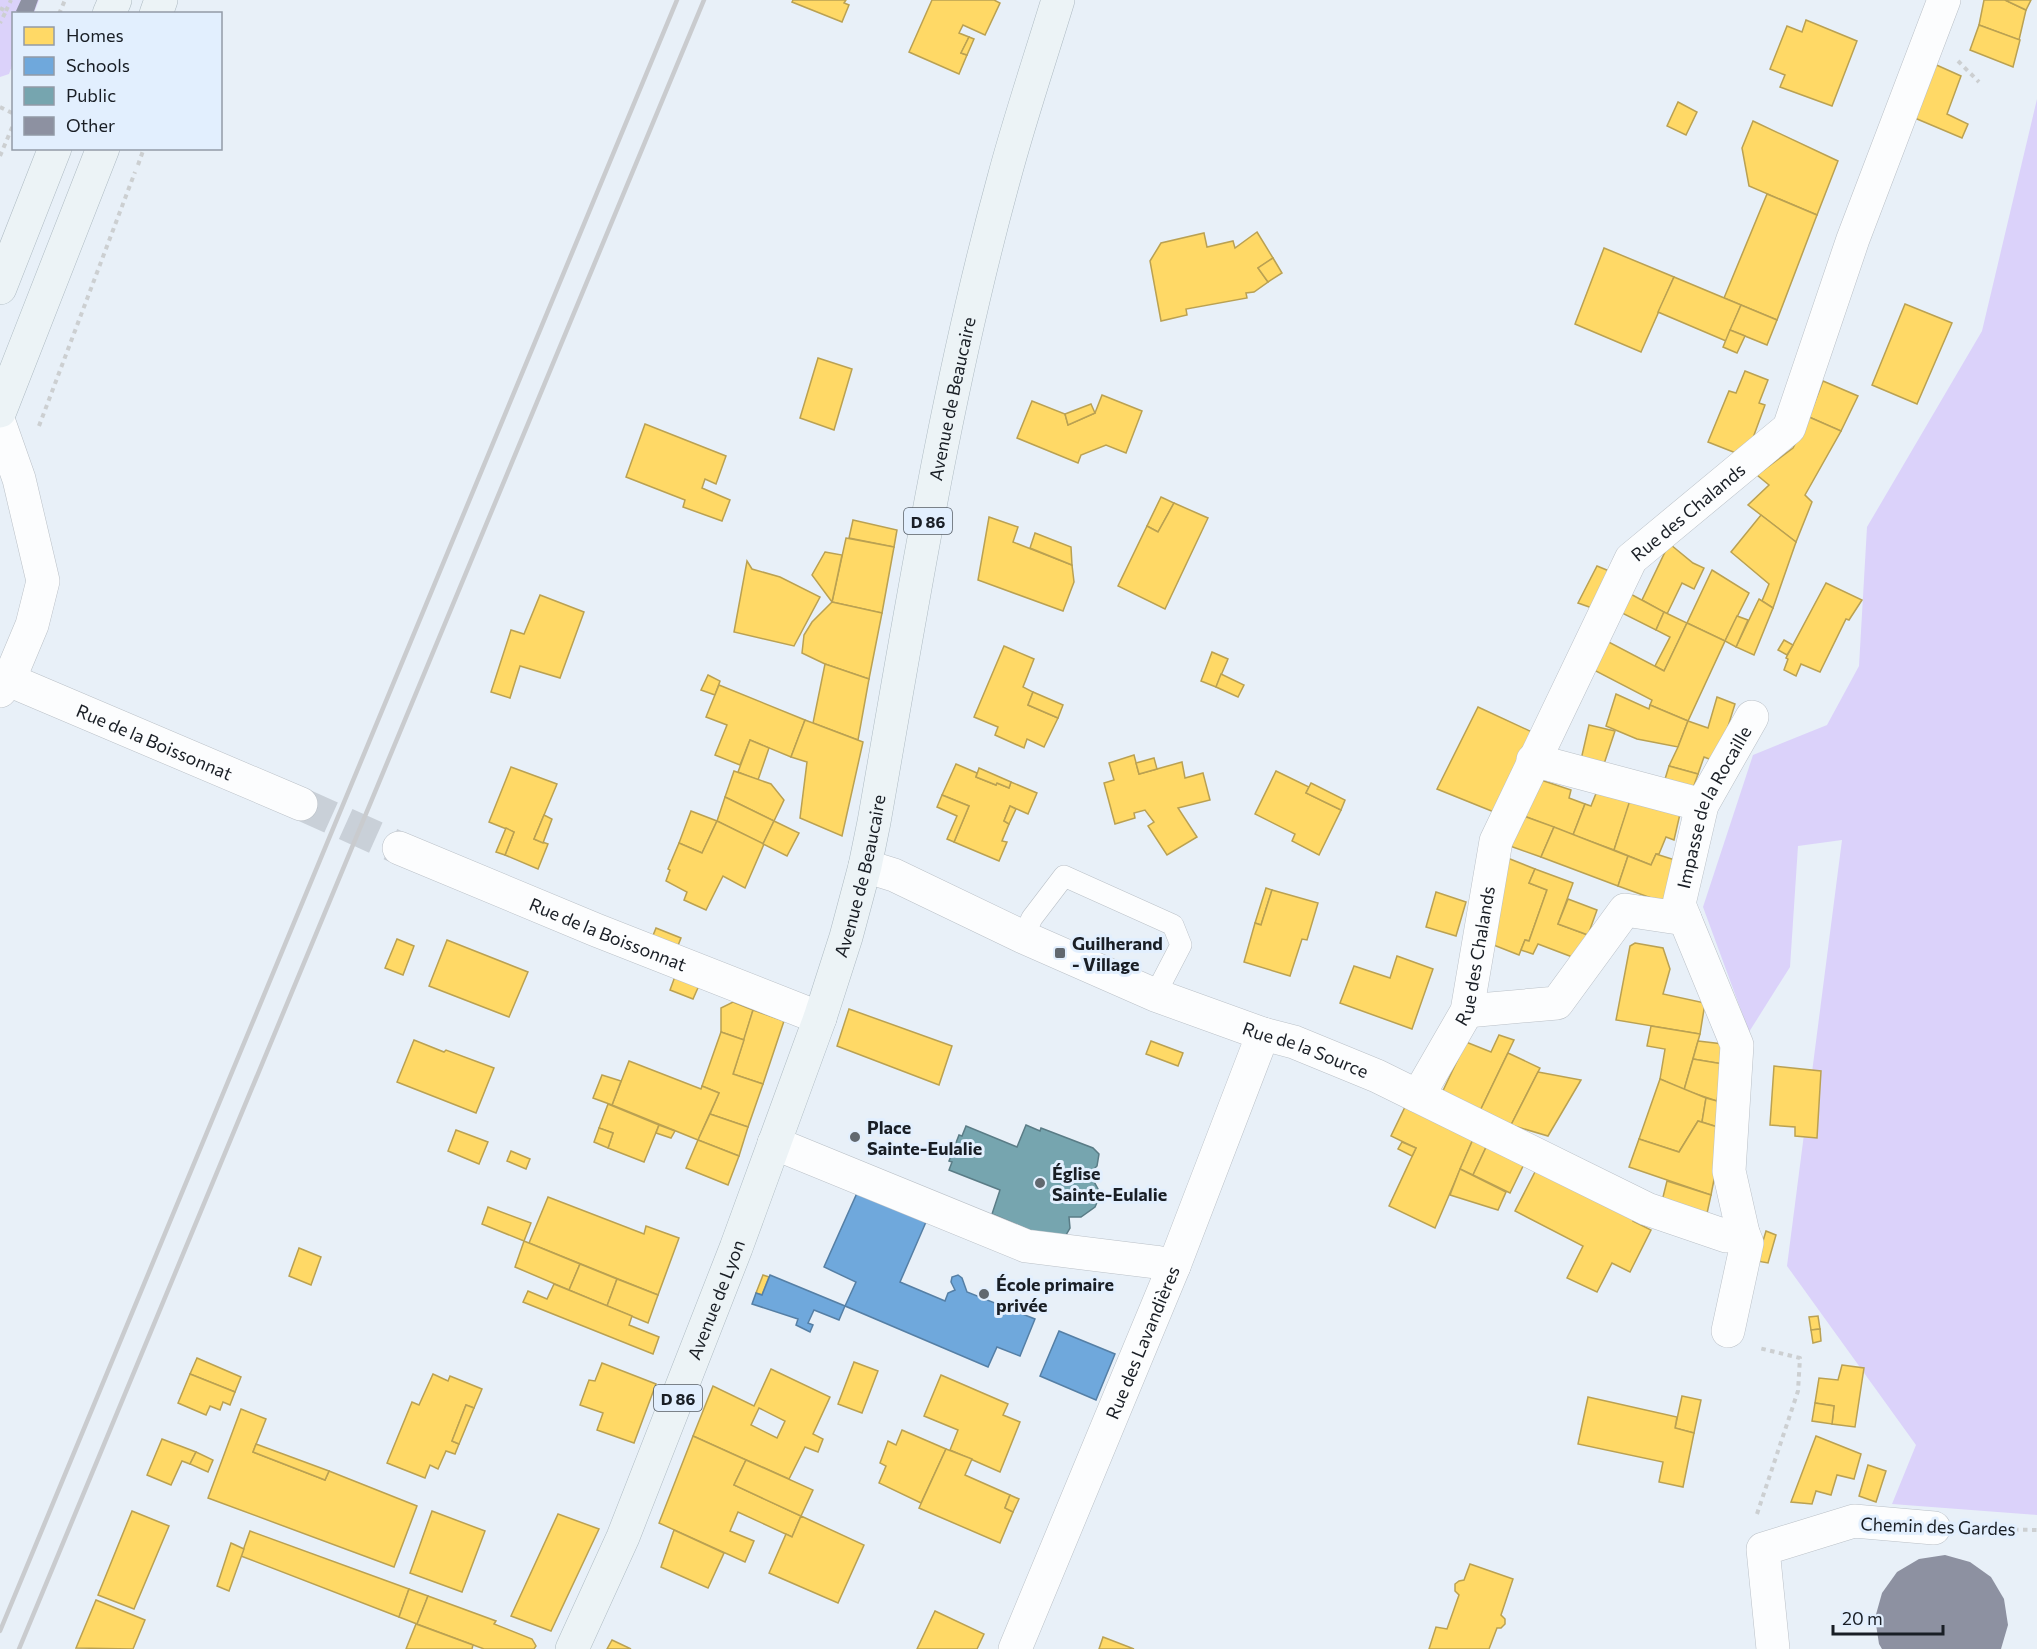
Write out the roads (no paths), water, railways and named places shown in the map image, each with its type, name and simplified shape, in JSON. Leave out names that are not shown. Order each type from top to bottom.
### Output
[{"type":"main road","name":"Avenue de Beaucaire","points":[[815,1032],[846,937],[865,866],[936,473],[969,321],[1004,178],[1058,0]]},
{"type":"main road","points":[[0,288],[54,150]]},
{"type":"main road","points":[[0,411],[102,150]]},
{"type":"main road","name":"Avenue de Lyon","points":[[572,1649],[623,1537],[736,1248],[815,1032]]},
{"type":"street","name":"Rue des Chalands","points":[[1418,1096],[1467,1011],[1496,841],[1631,559],[1789,428],[1853,239],[1944,0]]},
{"type":"street","points":[[0,425],[19,479],[43,581],[32,625],[4,685]]},
{"type":"street","name":"Rue de la Boissonnat","points":[[4,685],[300,804]]},
{"type":"street","name":"Impasse de la Rocaille","points":[[1728,1331],[1747,1243],[1729,1171],[1737,1045],[1679,904],[1702,805],[1752,717]]},
{"type":"street","points":[[1533,760],[1702,805]]},
{"type":"street","name":"Rue de la Boissonnat","points":[[399,848],[596,930],[815,1032]]},
{"type":"street","name":"Rue de la Source","points":[[865,866],[894,875],[1023,937],[1155,995],[1263,1034],[1294,1042],[1377,1076],[1647,1209],[1726,1236],[1743,1233]]},
{"type":"street","points":[[1467,1011],[1557,1003],[1625,910],[1685,919]]},
{"type":"street","name":"Rue des Lavandières","points":[[1015,1649],[1174,1266],[1263,1034]]},
{"type":"street","points":[[774,1143],[1026,1246],[1174,1266]]},
{"type":"street","name":"Chemin des Gardes","points":[[1773,1649],[1763,1549],[1854,1521],[1934,1528]]},
{"type":"lane","points":[[1023,937],[1032,918],[1064,876],[1173,925],[1181,945],[1155,995]]},
{"type":"tunnel","points":[[301,804],[399,848]]},
{"type":"railway","points":[[0,1631],[677,0]]},
{"type":"railway","points":[[19,1649],[704,0]]},
{"type":"place","name":"Guilherand - Village","points":[[1060,953]]},
{"type":"place","name":"Place Sainte-Eulalie","points":[[855,1137]]},
{"type":"place","name":"Église Sainte-Eulalie","points":[[1040,1183]]},
{"type":"place","name":"École primaire privée","points":[[984,1294]]}]
